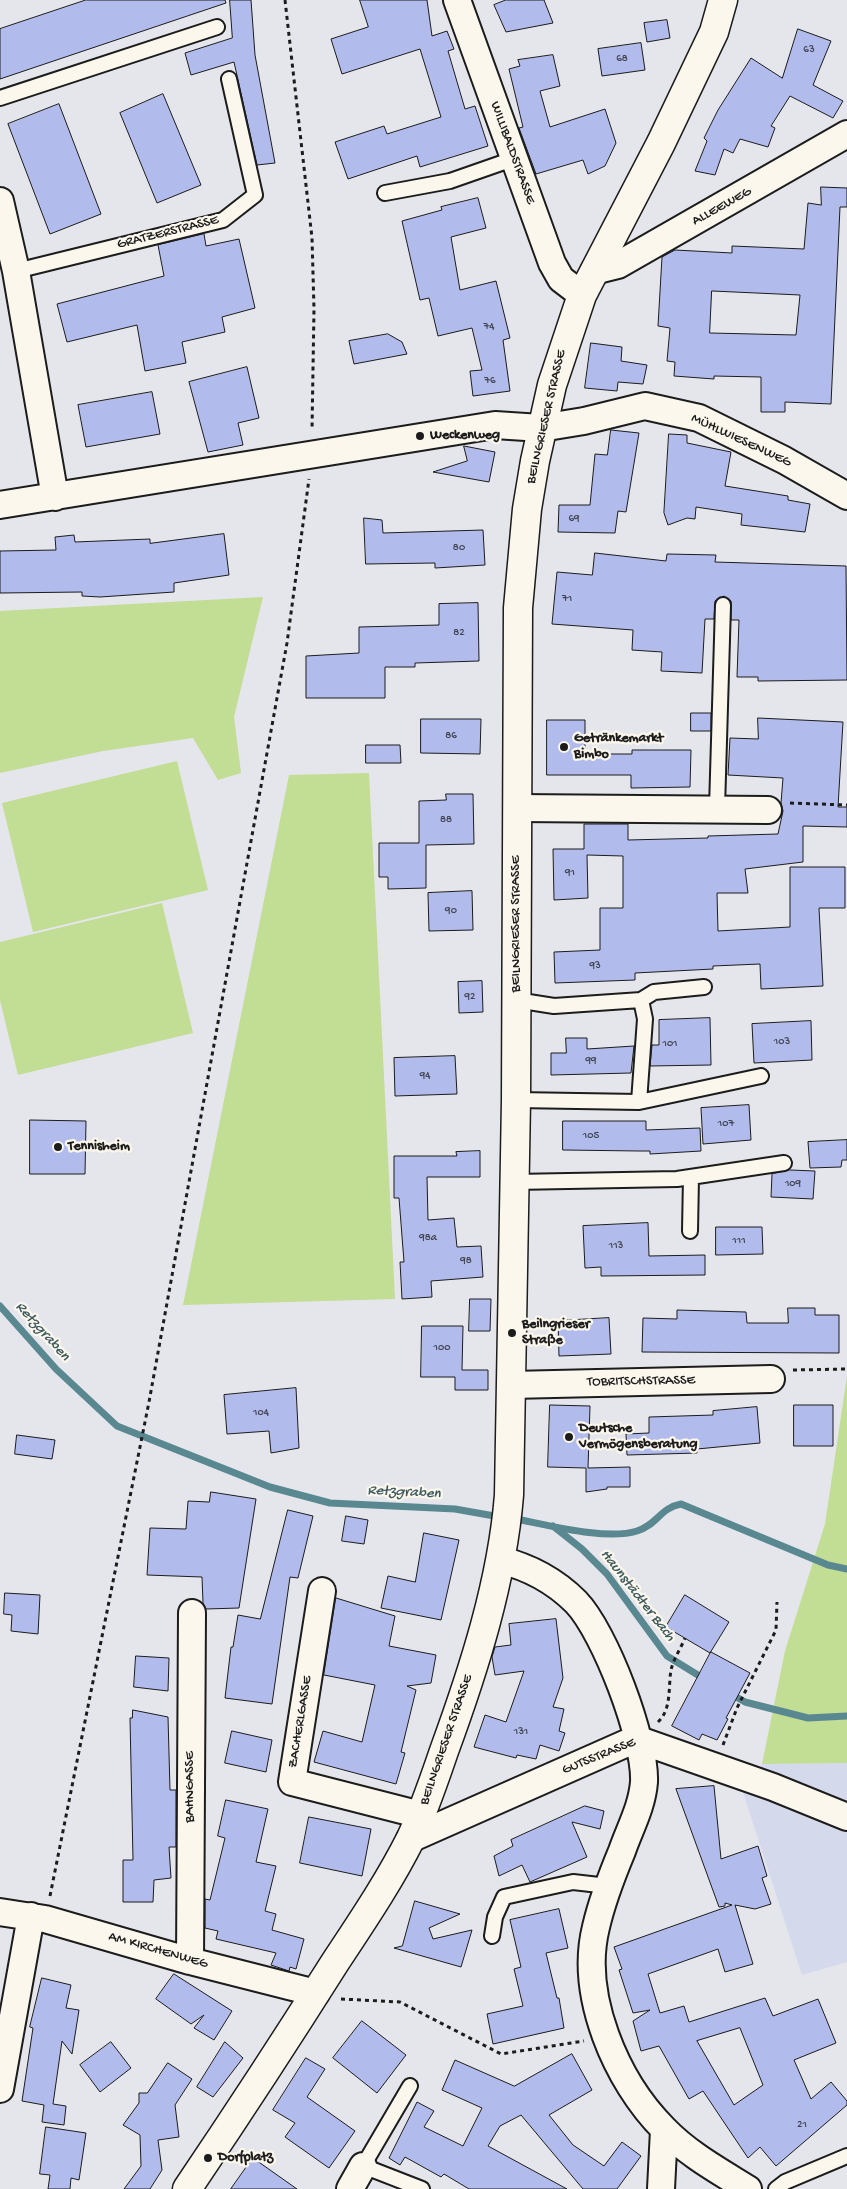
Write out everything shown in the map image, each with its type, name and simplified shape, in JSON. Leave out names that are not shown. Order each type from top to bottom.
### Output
[{"type":"main road","name":"BEILNGRIESER STRASSE","points":[[187,2189],[316,1994],[378,1895],[415,1827],[460,1707],[487,1616],[503,1548],[509,1495],[516,1100],[518,608],[527,509],[542,428],[561,354],[588,283],[662,143],[714,32],[724,0]]},
{"type":"street","name":"WILLIBALDSTRASSE","points":[[457,0],[552,263],[561,278],[588,283]]},
{"type":"street","name":"ALLEEWEG","points":[[588,283],[847,134]]},
{"type":"street","points":[[0,201],[16,271],[55,497]]},
{"type":"street","name":"MÜHLWIESENWEG","points":[[542,428],[584,422],[645,406],[699,418],[784,460],[847,496]]},
{"type":"street","points":[[0,505],[495,426],[542,428]]},
{"type":"street","points":[[517,808],[718,808],[768,810]]},
{"type":"street","name":"TOBRITSCHSTRASSE","points":[[511,1385],[771,1379]]},
{"type":"street","points":[[503,1548],[523,1565],[546,1577],[576,1602],[602,1642],[639,1740],[644,1782],[638,1810],[608,1886],[596,1928],[591,1962],[595,1998],[607,2037],[625,2078],[643,2105],[664,2130],[692,2154],[748,2189]]},
{"type":"street","name":"ZACHERLGASSE","points":[[322,1591],[292,1782],[415,1827]]},
{"type":"street","name":"BAHNGASSE","points":[[190,1961],[192,1613]]},
{"type":"street","name":"GUTSSTRASSE","points":[[415,1827],[627,1743],[639,1740],[716,1766],[847,1817]]},
{"type":"street","name":"AM KIRCHENWEG","points":[[0,1912],[38,1917],[190,1961],[316,1994]]},
{"type":"street","points":[[0,2089],[38,1917]]},
{"type":"street","points":[[661,2189],[664,2130]]},
{"type":"street","points":[[350,2189],[363,2166]]},
{"type":"lane","points":[[0,98],[217,27]]},
{"type":"lane","name":"GRATZERSTRASSE","points":[[16,271],[223,220],[255,195],[229,79]]},
{"type":"lane","points":[[385,193],[450,181],[514,159]]},
{"type":"lane","points":[[718,808],[723,605]]},
{"type":"lane","points":[[516,1000],[554,1006],[641,1000],[654,992],[704,988]]},
{"type":"lane","points":[[639,1102],[645,1019],[641,1000]]},
{"type":"lane","points":[[516,1100],[639,1102],[761,1076]]},
{"type":"lane","points":[[514,1182],[691,1178],[784,1163]]},
{"type":"lane","points":[[690,1231],[691,1178]]},
{"type":"lane","points":[[492,1936],[496,1917],[504,1897],[573,1882],[608,1886]]},
{"type":"lane","points":[[410,2086],[363,2166],[422,2189]]},
{"type":"lane","points":[[776,2189],[785,2182],[847,2156]]},
{"type":"path","points":[[38,1917],[149,1402],[287,643],[311,455],[314,309],[312,238],[285,0]]},
{"type":"path","points":[[768,810],[780,803],[847,805]]},
{"type":"path","points":[[771,1379],[790,1370],[847,1369]]},
{"type":"path","points":[[716,1766],[737,1708],[776,1630],[777,1602]]},
{"type":"path","points":[[639,1740],[663,1718],[668,1703],[671,1669],[685,1638]]},
{"type":"path","points":[[316,1994],[343,2000],[400,2002],[501,2054],[607,2037]]},
{"type":"shaded area","points":[[847,1763],[847,1962],[802,1975],[743,1792],[762,1764]]},
{"type":"green space","points":[[263,597],[234,717],[241,773],[218,780],[193,738],[103,751],[0,773],[0,611]]},
{"type":"green space","points":[[177,761],[208,890],[33,932],[2,803]]},
{"type":"green space","points":[[369,773],[395,1299],[183,1305],[289,775]]},
{"type":"green space","points":[[162,903],[193,1033],[18,1075],[0,1000],[0,942]]},
{"type":"green space","points":[[847,1376],[847,1763],[762,1764],[785,1651],[825,1524]]},
{"type":"building","points":[[86,0],[225,0],[226,3],[0,79],[0,29]]},
{"type":"building","points":[[230,0],[251,0],[255,55],[275,163],[257,165],[234,62],[191,75],[185,53],[232,38]]},
{"type":"building","points":[[360,0],[427,0],[432,36],[447,31],[454,49],[448,51],[465,109],[475,106],[488,146],[420,167],[417,156],[348,179],[335,142],[384,126],[387,134],[441,117],[420,49],[342,74],[331,39],[368,27]]},
{"type":"building","points":[[506,0],[544,0],[553,23],[506,32],[494,5]]},
{"type":"building","points":[[667,20],[670,38],[647,42],[644,23]]},
{"type":"building","points":[[798,29],[831,41],[813,85],[843,101],[833,118],[790,96],[771,126],[775,128],[768,147],[740,139],[733,153],[724,149],[715,175],[695,171],[707,141],[704,138],[718,110],[751,58],[782,78]]},
{"type":"building","points":[[641,43],[645,70],[602,76],[598,49]]},
{"type":"building","points":[[553,55],[560,86],[540,91],[550,127],[605,109],[616,143],[605,166],[588,174],[583,160],[536,174],[519,128],[523,127],[509,69],[520,66],[518,60]]},
{"type":"building","points":[[163,94],[201,185],[157,203],[120,113]]},
{"type":"building","points":[[59,104],[101,214],[50,234],[8,124]]},
{"type":"building","points":[[821,187],[847,188],[847,207],[840,207],[831,404],[785,402],[785,412],[761,412],[761,377],[714,376],[714,379],[674,376],[675,362],[667,361],[670,328],[658,326],[662,257],[675,250],[732,253],[732,246],[804,249],[808,203],[821,205]],"holes":[[[712,291],[800,295],[796,335],[710,333]]]},
{"type":"building","points":[[478,198],[486,228],[451,237],[460,290],[496,281],[510,338],[503,340],[510,391],[473,396],[470,371],[482,370],[472,328],[438,336],[429,298],[420,300],[402,221],[442,210],[441,207]]},
{"type":"building","points":[[204,234],[206,246],[239,239],[255,308],[222,317],[225,332],[182,342],[186,363],[145,371],[137,325],[67,342],[57,304],[164,276],[158,245]]},
{"type":"building","points":[[388,334],[402,342],[407,354],[354,364],[349,341]]},
{"type":"building","points":[[591,343],[622,347],[621,361],[647,365],[643,384],[618,382],[617,391],[585,388]]},
{"type":"building","points":[[247,367],[259,418],[238,423],[243,445],[208,452],[189,382]]},
{"type":"building","points":[[152,392],[160,434],[86,447],[78,405]]},
{"type":"building","points":[[611,430],[639,433],[626,512],[618,511],[615,533],[558,532],[559,505],[590,505],[595,454],[607,455]]},
{"type":"building","points":[[669,434],[687,435],[687,443],[731,452],[725,486],[788,496],[788,500],[810,504],[805,532],[741,525],[742,514],[696,507],[695,519],[687,518],[668,525],[664,513]]},
{"type":"building","points":[[464,446],[495,452],[489,482],[433,472],[467,461]]},
{"type":"building","points":[[364,518],[382,520],[383,533],[483,530],[485,565],[435,568],[435,563],[366,564]]},
{"type":"building","points":[[224,534],[229,575],[174,583],[174,592],[100,597],[82,596],[82,592],[0,593],[0,551],[56,550],[55,537],[74,535],[75,542],[150,539],[150,543]]},
{"type":"building","points":[[595,553],[666,561],[667,554],[716,555],[715,562],[846,566],[847,680],[758,681],[758,677],[737,677],[739,620],[731,620],[731,601],[724,596],[715,601],[714,619],[705,619],[702,673],[661,671],[662,652],[632,650],[633,630],[552,624],[557,572],[592,575]]},
{"type":"building","points":[[478,603],[479,661],[415,663],[415,667],[385,667],[385,698],[306,698],[306,656],[359,653],[359,627],[439,625],[439,604]]},
{"type":"building","points":[[691,713],[711,713],[711,731],[691,731]]},
{"type":"building","points":[[758,718],[843,722],[838,807],[847,807],[847,827],[803,826],[803,862],[745,869],[748,893],[717,893],[718,931],[790,927],[790,867],[845,867],[845,908],[819,908],[823,986],[761,989],[760,964],[713,966],[713,969],[635,973],[635,980],[555,983],[554,952],[600,950],[600,908],[623,908],[623,856],[587,855],[588,898],[554,900],[553,849],[584,849],[584,824],[628,824],[628,840],[778,834],[783,811],[781,803],[783,778],[728,775],[730,738],[758,739]]},
{"type":"building","points":[[421,719],[481,719],[480,754],[421,753]]},
{"type":"building","points":[[547,720],[585,720],[585,754],[632,754],[632,750],[691,750],[690,787],[631,788],[631,775],[547,775]]},
{"type":"building","points":[[366,745],[400,745],[401,763],[366,763]]},
{"type":"building","points":[[446,794],[473,794],[474,844],[426,845],[426,888],[388,889],[388,877],[379,877],[379,843],[419,843],[419,801],[446,800]]},
{"type":"building","points":[[472,891],[473,930],[429,931],[428,893]]},
{"type":"building","points":[[482,981],[483,1012],[459,1013],[458,982]]},
{"type":"building","points":[[710,1018],[711,1065],[650,1066],[652,1045],[659,1045],[659,1020]]},
{"type":"building","points":[[811,1021],[812,1060],[754,1063],[752,1024]]},
{"type":"building","points":[[566,1038],[587,1038],[587,1049],[634,1046],[631,1073],[551,1075],[551,1053],[566,1053]]},
{"type":"building","points":[[455,1056],[457,1094],[395,1096],[394,1058]]},
{"type":"building","points":[[749,1105],[751,1140],[703,1144],[701,1108]]},
{"type":"building","name":"Tennisheim","points":[[30,1120],[86,1121],[85,1174],[30,1174]]},
{"type":"building","points":[[563,1121],[646,1121],[646,1130],[700,1128],[701,1151],[650,1154],[650,1151],[563,1150]]},
{"type":"building","points":[[847,1140],[847,1160],[842,1160],[841,1167],[810,1168],[808,1142]]},
{"type":"building","points":[[480,1151],[480,1177],[427,1177],[428,1220],[454,1218],[457,1247],[481,1246],[483,1277],[431,1281],[432,1297],[402,1299],[400,1262],[404,1262],[399,1198],[394,1198],[394,1156],[457,1156],[456,1152]]},
{"type":"building","points":[[790,1170],[815,1171],[813,1199],[771,1197],[772,1174]]},
{"type":"building","points":[[648,1223],[649,1256],[705,1255],[705,1275],[601,1276],[601,1267],[585,1268],[583,1226]]},
{"type":"building","points":[[716,1227],[762,1227],[763,1254],[716,1255]]},
{"type":"building","points":[[470,1299],[491,1299],[490,1331],[469,1331]]},
{"type":"building","points":[[788,1308],[815,1308],[815,1315],[839,1315],[839,1353],[642,1352],[643,1318],[677,1319],[677,1310],[746,1312],[747,1323],[788,1323]]},
{"type":"building","points":[[609,1318],[611,1354],[559,1356],[558,1321]]},
{"type":"building","points":[[422,1326],[463,1326],[462,1370],[488,1370],[488,1390],[455,1390],[455,1377],[421,1377]]},
{"type":"building","points":[[296,1388],[299,1448],[271,1453],[269,1431],[227,1434],[224,1395]]},
{"type":"building","name":"Deutsche Vermögensberatung","points":[[550,1405],[590,1406],[588,1468],[630,1467],[630,1487],[607,1487],[607,1489],[586,1492],[586,1468],[548,1467]]},
{"type":"building","points":[[794,1405],[833,1405],[833,1446],[794,1446]]},
{"type":"building","points":[[757,1407],[760,1443],[697,1449],[697,1453],[627,1455],[626,1434],[649,1433],[649,1417],[713,1415],[713,1411]]},
{"type":"building","points":[[17,1435],[55,1440],[52,1459],[15,1454]]},
{"type":"building","points":[[211,1492],[256,1499],[239,1608],[206,1609],[203,1603],[202,1577],[147,1575],[150,1528],[186,1529],[188,1501],[209,1502]]},
{"type":"building","points":[[288,1510],[313,1516],[298,1578],[290,1577],[272,1704],[225,1698],[231,1647],[233,1647],[238,1615],[260,1619]]},
{"type":"building","points":[[346,1516],[368,1520],[364,1544],[342,1541]]},
{"type":"building","points":[[424,1533],[459,1540],[441,1620],[381,1608],[388,1576],[415,1582]]},
{"type":"building","points":[[5,1593],[40,1595],[38,1634],[11,1631],[12,1615],[4,1614]]},
{"type":"building","points":[[685,1595],[729,1622],[710,1653],[666,1627]]},
{"type":"building","points":[[336,1598],[395,1616],[389,1646],[436,1655],[431,1683],[407,1686],[416,1690],[401,1752],[405,1753],[396,1784],[314,1762],[323,1731],[362,1742],[375,1685],[324,1675]]},
{"type":"building","points":[[556,1619],[563,1678],[553,1707],[564,1709],[559,1731],[565,1733],[559,1751],[540,1745],[536,1759],[517,1755],[516,1758],[474,1747],[485,1715],[506,1722],[524,1671],[495,1675],[492,1657],[495,1647],[511,1645],[509,1624]]},
{"type":"building","points":[[711,1652],[750,1673],[726,1718],[728,1719],[717,1740],[702,1734],[699,1740],[672,1726]]},
{"type":"building","points":[[136,1656],[169,1658],[168,1691],[134,1687]]},
{"type":"building","points":[[133,1710],[168,1717],[170,1790],[176,1790],[176,1847],[169,1847],[171,1878],[154,1880],[153,1902],[123,1902],[123,1860],[133,1860],[130,1718],[132,1718]]},
{"type":"building","points":[[232,1731],[272,1740],[266,1772],[225,1763]]},
{"type":"building","points":[[714,1786],[721,1859],[758,1846],[767,1876],[762,1878],[771,1904],[755,1909],[735,1905],[753,1964],[725,1972],[718,1949],[648,1974],[660,2013],[684,2006],[689,2022],[765,1998],[773,2016],[818,1999],[836,2043],[794,2060],[811,2099],[831,2082],[847,2101],[847,2105],[776,2166],[760,2147],[748,2158],[703,2091],[689,2099],[659,2046],[641,2051],[633,2021],[650,2010],[633,2013],[619,1970],[622,1969],[614,1947],[732,1905],[725,1903],[725,1906],[719,1907],[676,1789]],"holes":[[[740,2028],[763,2085],[734,2105],[697,2041]]]},
{"type":"building","points":[[226,1800],[268,1809],[256,1862],[276,1866],[265,1911],[276,1914],[272,1930],[304,1939],[296,1969],[290,1967],[289,1971],[271,1965],[276,1953],[216,1939],[218,1931],[205,1928],[205,1899],[210,1900],[225,1838],[218,1836]]},
{"type":"building","points":[[585,1806],[604,1811],[600,1829],[572,1822],[587,1857],[530,1882],[522,1865],[499,1876],[494,1856],[513,1846],[511,1840]]},
{"type":"building","points":[[309,1817],[371,1829],[362,1876],[300,1863]]},
{"type":"building","points":[[415,1901],[460,1914],[429,1928],[433,1939],[472,1930],[461,1967],[394,1948],[402,1946]]},
{"type":"building","points":[[559,1909],[568,1948],[546,1953],[557,1998],[559,1998],[564,2028],[493,2044],[487,2014],[523,2006],[514,1969],[521,1967],[510,1920]]},
{"type":"building","points":[[174,1974],[232,2011],[214,2040],[194,2028],[204,2015],[191,2024],[156,1999]]},
{"type":"building","points":[[42,1978],[71,1985],[66,2008],[79,2010],[72,2054],[62,2041],[53,2104],[66,2106],[64,2125],[42,2122],[44,2105],[22,2101],[33,2028],[30,2027]]},
{"type":"building","points":[[362,2021],[406,2055],[377,2093],[333,2058]]},
{"type":"building","points":[[111,2042],[131,2068],[100,2092],[80,2065]]},
{"type":"building","points":[[225,2042],[243,2058],[213,2097],[197,2087]]},
{"type":"building","points":[[572,2054],[592,2090],[549,2115],[573,2145],[604,2166],[622,2142],[641,2156],[617,2189],[583,2189],[521,2115],[500,2126],[488,2146],[567,2189],[469,2189],[444,2174],[441,2177],[405,2157],[400,2165],[389,2158],[417,2102],[434,2111],[424,2127],[463,2146],[482,2108],[442,2090],[455,2060],[514,2086]]},
{"type":"building","points":[[306,2058],[325,2069],[307,2097],[355,2131],[329,2168],[285,2137],[295,2123],[273,2110]]},
{"type":"building","points":[[168,2063],[192,2079],[175,2105],[179,2137],[158,2140],[162,2170],[150,2189],[124,2189],[141,2166],[140,2135],[123,2125],[139,2103],[139,2093],[147,2093]]},
{"type":"building","points":[[46,2127],[86,2133],[79,2180],[71,2178],[70,2189],[48,2189],[50,2175],[40,2174]]},
{"type":"building","points":[[253,2158],[297,2189],[231,2189]]},
{"type":"waterway","name":"Retzgraben","points":[[0,1306],[56,1369],[117,1426],[270,1487],[330,1503],[455,1509],[500,1517]]},
{"type":"waterway","name":"Retzgraben","points":[[511,1518],[592,1533],[624,1534],[644,1528],[668,1509],[681,1504],[828,1565],[847,1569]]},
{"type":"waterway","name":"Haunstädter Bach","points":[[553,1526],[582,1549],[607,1574],[667,1656],[706,1680]]},
{"type":"waterway","name":"Haunstädter Bach","points":[[731,1694],[745,1702],[808,1718],[847,1716]]},
{"type":"place","name":"Weckenweg","points":[[420,436]]},
{"type":"place","name":"Getränkemarkt Bimbo","points":[[564,747]]},
{"type":"place","name":"Tennisheim","points":[[58,1147]]},
{"type":"place","name":"Beilngrieser Straße","points":[[512,1333]]},
{"type":"place","name":"Deutsche Vermögensberatung","points":[[569,1437]]},
{"type":"place","name":"Dorfplatz","points":[[208,2158]]}]
